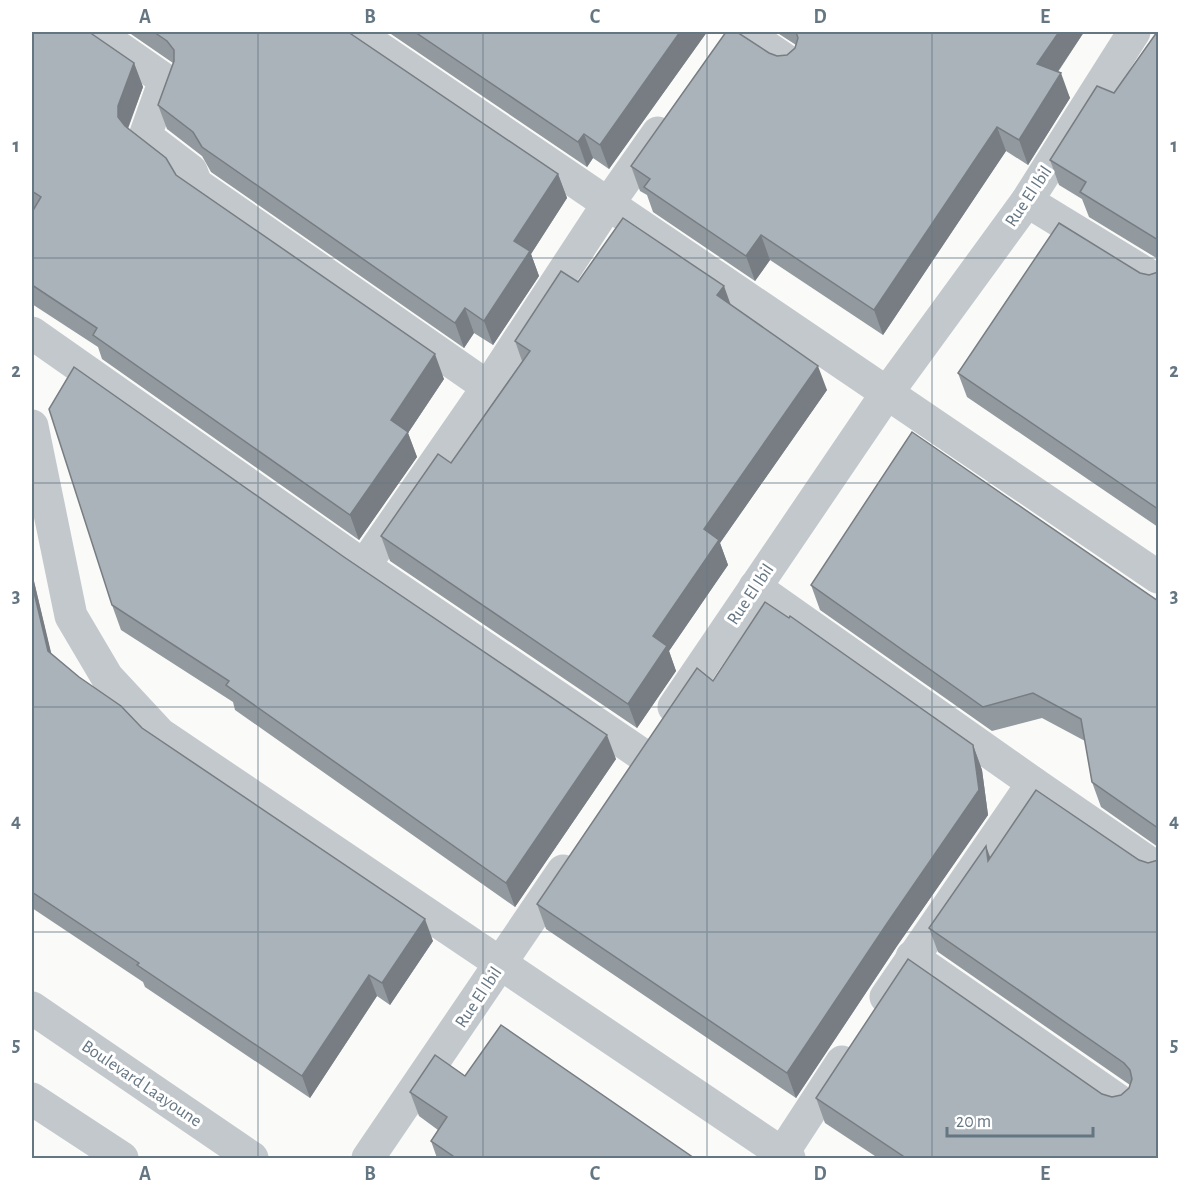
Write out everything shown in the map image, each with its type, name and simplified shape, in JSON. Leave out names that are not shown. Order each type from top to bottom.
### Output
[{"type":"street","points":[[96,32],[165,80],[145,136],[191,171],[195,184],[488,387]]},
{"type":"street","points":[[355,32],[1158,577]]},
{"type":"street","points":[[744,32],[788,62]]},
{"type":"street","name":"Rue El Ibil","points":[[622,782],[887,393],[1027,201],[1134,32]]},
{"type":"street","points":[[364,566],[488,387],[608,204],[675,108]]},
{"type":"street","points":[[1027,201],[1158,281]]},
{"type":"street","points":[[32,333],[364,566],[642,754]]},
{"type":"street","points":[[32,426],[71,616],[107,677],[160,734],[785,1156],[912,957],[1033,783]]},
{"type":"street","points":[[755,587],[1158,869]]},
{"type":"street","name":"Rue El Ibil","points":[[368,1158],[578,849]]},
{"type":"street","points":[[912,957],[1122,1103]]},
{"type":"street","name":"Boulevard Laayoune","points":[[32,1008],[252,1158]]},
{"type":"street","points":[[32,1099],[122,1158]]},
{"type":"building","points":[[32,32],[89,32],[134,63],[118,106],[118,117],[125,126],[166,158],[176,175],[435,354],[391,420],[408,432],[350,515],[93,335],[97,328],[32,285],[32,212],[41,197],[32,191]]},
{"type":"building","points":[[154,32],[348,32],[558,174],[514,241],[530,251],[484,321],[465,308],[455,323],[202,147],[193,132],[158,105],[174,61],[174,50],[167,41]]},
{"type":"building","points":[[415,32],[680,32],[600,145],[584,134],[578,142]]},
{"type":"building","points":[[726,32],[737,32],[777,56],[787,55],[795,48],[798,38],[796,32],[1059,32],[1037,64],[1061,73],[1019,140],[997,127],[874,310],[761,235],[746,256],[644,187],[650,179],[631,166]]},
{"type":"building","points":[[1157,32],[1158,240],[1080,192],[1086,182],[1050,160],[1097,86],[1114,93]]},
{"type":"building","points":[[623,218],[724,286],[717,295],[818,366],[704,529],[719,540],[653,636],[667,646],[628,704],[381,536],[438,454],[451,463],[530,351],[515,341],[561,271],[578,282]]},
{"type":"building","points":[[1059,223],[1140,273],[1149,275],[1158,272],[1158,509],[958,373]]},
{"type":"building","points":[[74,367],[344,557],[607,735],[506,883],[226,685],[229,681],[112,605],[49,409]]},
{"type":"building","points":[[912,432],[1158,601],[1158,828],[1092,782],[1081,719],[1033,693],[983,707],[811,585]]},
{"type":"building","points":[[32,584],[48,651],[79,677],[121,706],[142,728],[425,919],[382,983],[369,975],[302,1076],[32,892]]},
{"type":"building","points":[[765,602],[789,618],[790,616],[973,745],[979,790],[787,1073],[537,904],[697,668],[713,681]]},
{"type":"building","points":[[1036,790],[1139,860],[1148,863],[1158,860],[1158,1158],[906,1158],[816,1098],[908,959],[1102,1094],[1112,1097],[1121,1095],[1129,1088],[1132,1079],[1130,1070],[1124,1063],[929,928],[986,846],[988,861]]},
{"type":"building","points":[[501,1025],[694,1158],[456,1158],[431,1141],[447,1117],[410,1092],[435,1055],[465,1076]]}]
